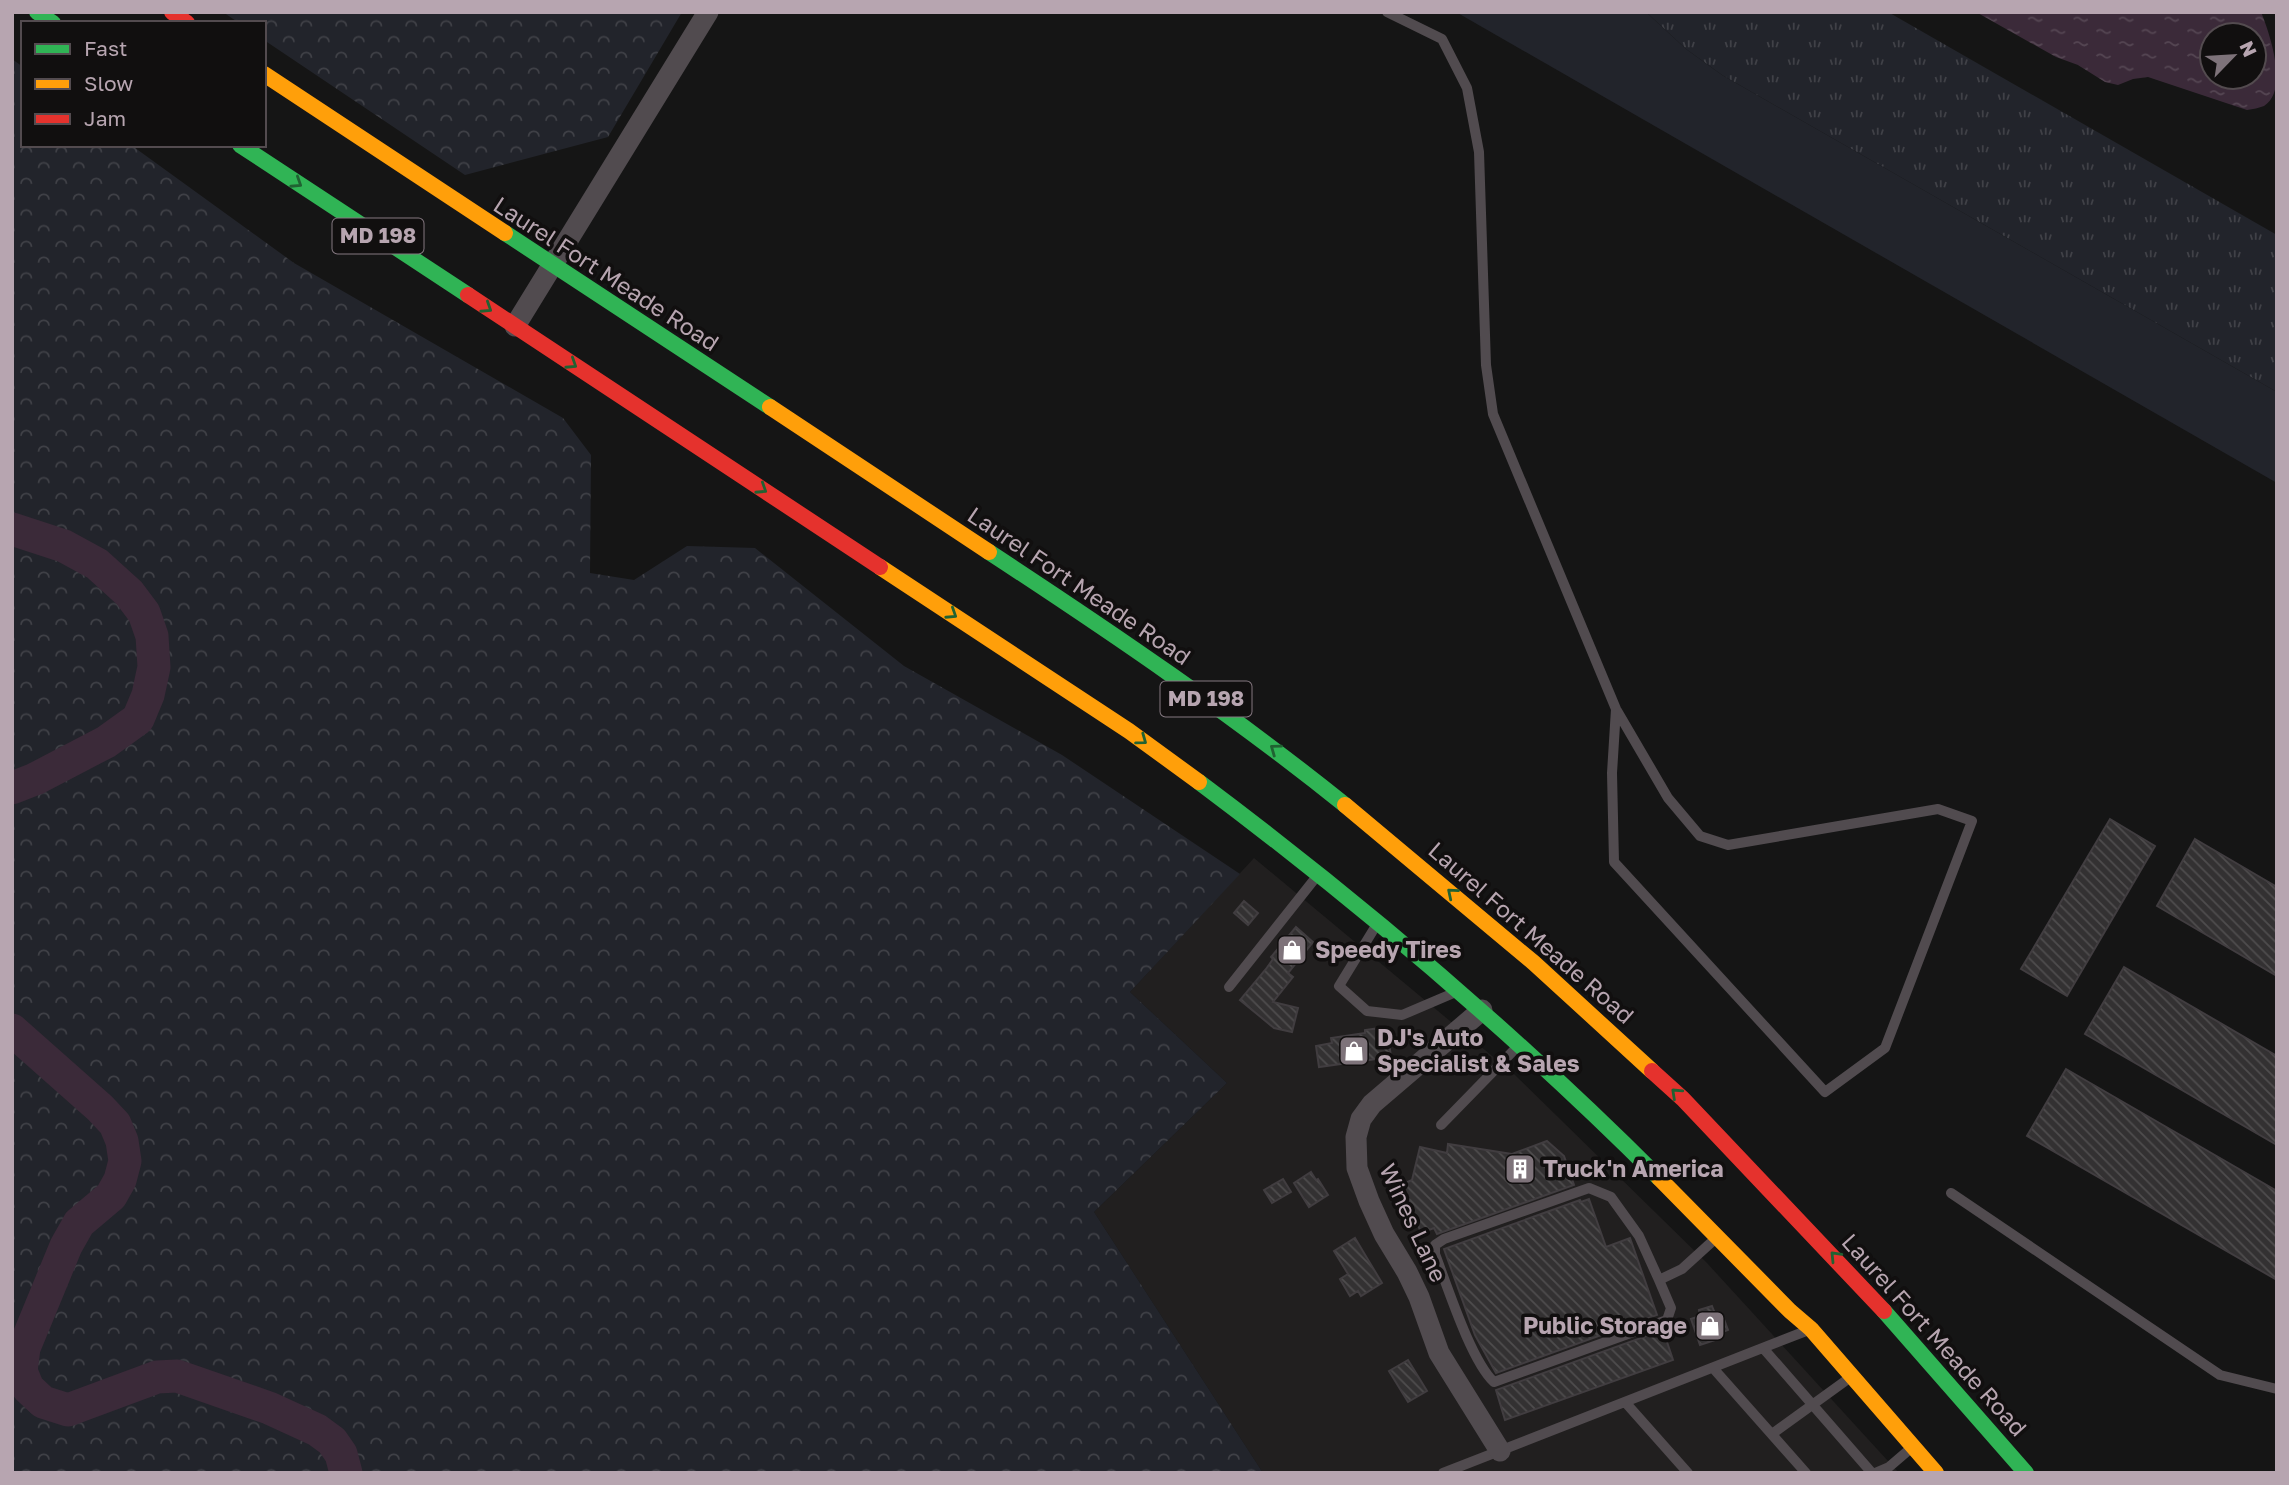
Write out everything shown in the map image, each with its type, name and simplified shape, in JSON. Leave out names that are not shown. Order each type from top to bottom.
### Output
[{"type":"main road","name":"Laurel Fort Meade Road","points":[[266,75],[1009,565],[1174,677],[1285,757],[1534,962],[1683,1099],[1843,1265],[1942,1374],[2026,1473]]},
{"type":"main road","name":"MD 198","points":[[243,147],[1129,731],[1319,874],[1482,1010],[1629,1147],[1790,1311],[1811,1329],[1932,1469]]},
{"type":"street","points":[[515,326],[708,12]]},
{"type":"street","name":"Wines Lane","points":[[1482,1010],[1372,1104],[1361,1119],[1356,1137],[1357,1168],[1384,1234],[1408,1272],[1439,1353],[1500,1451]]},
{"type":"lane","points":[[1387,12],[1442,39],[1467,88],[1479,152],[1486,365],[1493,414],[1616,709],[1668,798],[1700,836],[1728,845],[1938,809],[1972,821],[1885,1048],[1825,1092],[1614,862],[1612,773],[1616,709]]},
{"type":"lane","points":[[1229,987],[1319,874]]},
{"type":"lane","points":[[1378,922],[1339,986],[1367,1011],[1402,1015],[1459,990]]},
{"type":"lane","points":[[1441,1125],[1519,1045]]},
{"type":"lane","points":[[1589,1188],[1611,1197],[1639,1236],[1659,1280],[1671,1308],[1667,1320],[1494,1382],[1484,1373],[1459,1317],[1435,1254],[1435,1245],[1444,1239],[1589,1188]]},
{"type":"lane","points":[[1951,1193],[2220,1375],[2277,1389]]},
{"type":"lane","points":[[1659,1280],[1682,1269],[1717,1237]]},
{"type":"lane","points":[[1443,1473],[1811,1329]]},
{"type":"lane","points":[[1763,1348],[1873,1473],[1889,1467],[1914,1446]]},
{"type":"lane","points":[[1713,1368],[1806,1473]]},
{"type":"lane","points":[[1772,1434],[1853,1375]]},
{"type":"lane","points":[[1625,1402],[1688,1473]]},
{"type":"shaded area","points":[[1254,858],[1515,1075],[1707,1263],[1899,1473],[1263,1473],[1094,1212],[1227,1083],[1130,992]]},
{"type":"green space","points":[[223,12],[682,12],[608,137],[465,175],[266,41],[266,21],[236,21]]},
{"type":"green space","points":[[1456,12],[1646,12],[1686,49],[1722,75],[2277,392],[2277,483]]},
{"type":"green space","points":[[1646,12],[1888,12],[2277,235],[2277,392],[1722,75],[1686,49]]},
{"type":"green space","points":[[12,59],[21,66],[21,147],[134,147],[294,263],[563,418],[591,455],[590,573],[634,580],[687,546],[755,548],[904,666],[1062,755],[1240,874],[1130,992],[1227,1083],[1094,1212],[1263,1473],[12,1473]]},
{"type":"water","points":[[1976,12],[2261,12],[2264,21],[2198,21],[2198,91],[2268,91],[2268,31],[2275,62],[2275,88],[2271,99],[2264,106],[2247,110],[2148,77],[2118,85],[2105,82],[2078,65],[2056,57]]},
{"type":"building","points":[[2110,819],[2155,846],[2067,996],[2021,969]]},
{"type":"building","points":[[2195,839],[2277,887],[2277,976],[2157,906]]},
{"type":"building","points":[[1244,901],[1258,913],[1248,925],[1234,913]]},
{"type":"building","points":[[1296,927],[1313,942],[1288,973],[1293,977],[1273,1002],[1298,1008],[1292,1032],[1274,1028],[1240,1000]]},
{"type":"building","points":[[2124,967],[2277,1056],[2277,1145],[2085,1034]]},
{"type":"building","name":"DJ's Auto Specialist & Sales","points":[[1387,1027],[1391,1057],[1319,1067],[1316,1046],[1332,1043],[1331,1038]]},
{"type":"building","points":[[2066,1069],[2277,1191],[2277,1280],[2027,1136]]},
{"type":"building","points":[[1547,1141],[1564,1156],[1574,1185],[1437,1234],[1434,1228],[1421,1233],[1403,1184],[1412,1180],[1420,1147],[1447,1153],[1448,1144],[1512,1154]]},
{"type":"building","points":[[1311,1172],[1328,1195],[1309,1207],[1294,1183]]},
{"type":"building","points":[[1283,1179],[1291,1192],[1272,1203],[1264,1190]]},
{"type":"building","points":[[1589,1199],[1606,1247],[1630,1238],[1657,1315],[1496,1373],[1475,1335],[1444,1249]]},
{"type":"building","points":[[1355,1238],[1382,1283],[1361,1296],[1358,1291],[1350,1296],[1340,1279],[1348,1274],[1334,1251]]},
{"type":"building","name":"Public Storage","points":[[1712,1306],[1716,1316],[1722,1314],[1728,1330],[1720,1333],[1721,1338],[1700,1345],[1691,1319],[1700,1316],[1699,1310]]},
{"type":"building","points":[[1663,1330],[1673,1360],[1505,1420],[1496,1390]]},
{"type":"building","points":[[1408,1360],[1427,1391],[1408,1402],[1389,1371]]},
{"type":"waterway","points":[[12,529],[64,546],[97,564],[129,593],[144,613],[152,636],[154,667],[148,695],[138,719],[106,742],[12,788]]},
{"type":"waterway","points":[[12,1030],[115,1124],[122,1141],[125,1161],[120,1180],[111,1196],[79,1223],[66,1246],[24,1348],[21,1371],[28,1388],[43,1402],[68,1410],[157,1377],[177,1376],[269,1408],[317,1430],[332,1441],[341,1454],[346,1473]]},
{"type":"traffic: fast","points":[[37,12],[50,21]]},
{"type":"traffic: fast","points":[[243,147],[468,295]]},
{"type":"traffic: fast","points":[[505,233],[770,407]]},
{"type":"traffic: fast","points":[[989,552],[1170,674],[1345,805]]},
{"type":"traffic: fast","points":[[1199,782],[1319,875],[1436,972],[1549,1073],[1659,1178]]},
{"type":"traffic: fast","points":[[1884,1311],[2026,1473]]},
{"type":"traffic: slow","points":[[266,75],[505,233]]},
{"type":"traffic: slow","points":[[770,407],[989,552]]},
{"type":"traffic: slow","points":[[880,567],[1129,731],[1199,782]]},
{"type":"traffic: slow","points":[[1345,805],[1534,963],[1652,1071]]},
{"type":"traffic: slow","points":[[1659,1178],[1811,1329],[1936,1473]]},
{"type":"traffic: jam","points":[[172,12],[184,21]]},
{"type":"traffic: jam","points":[[468,295],[880,567]]},
{"type":"traffic: jam","points":[[1652,1071],[1683,1099],[1884,1311]]},
{"type":"place","name":"Speedy Tires","points":[[1292,950]]},
{"type":"place","name":"DJ's Auto Specialist & Sales","points":[[1354,1051]]},
{"type":"place","name":"Truck'n America","points":[[1520,1169]]},
{"type":"place","name":"Public Storage","points":[[1710,1326]]}]
